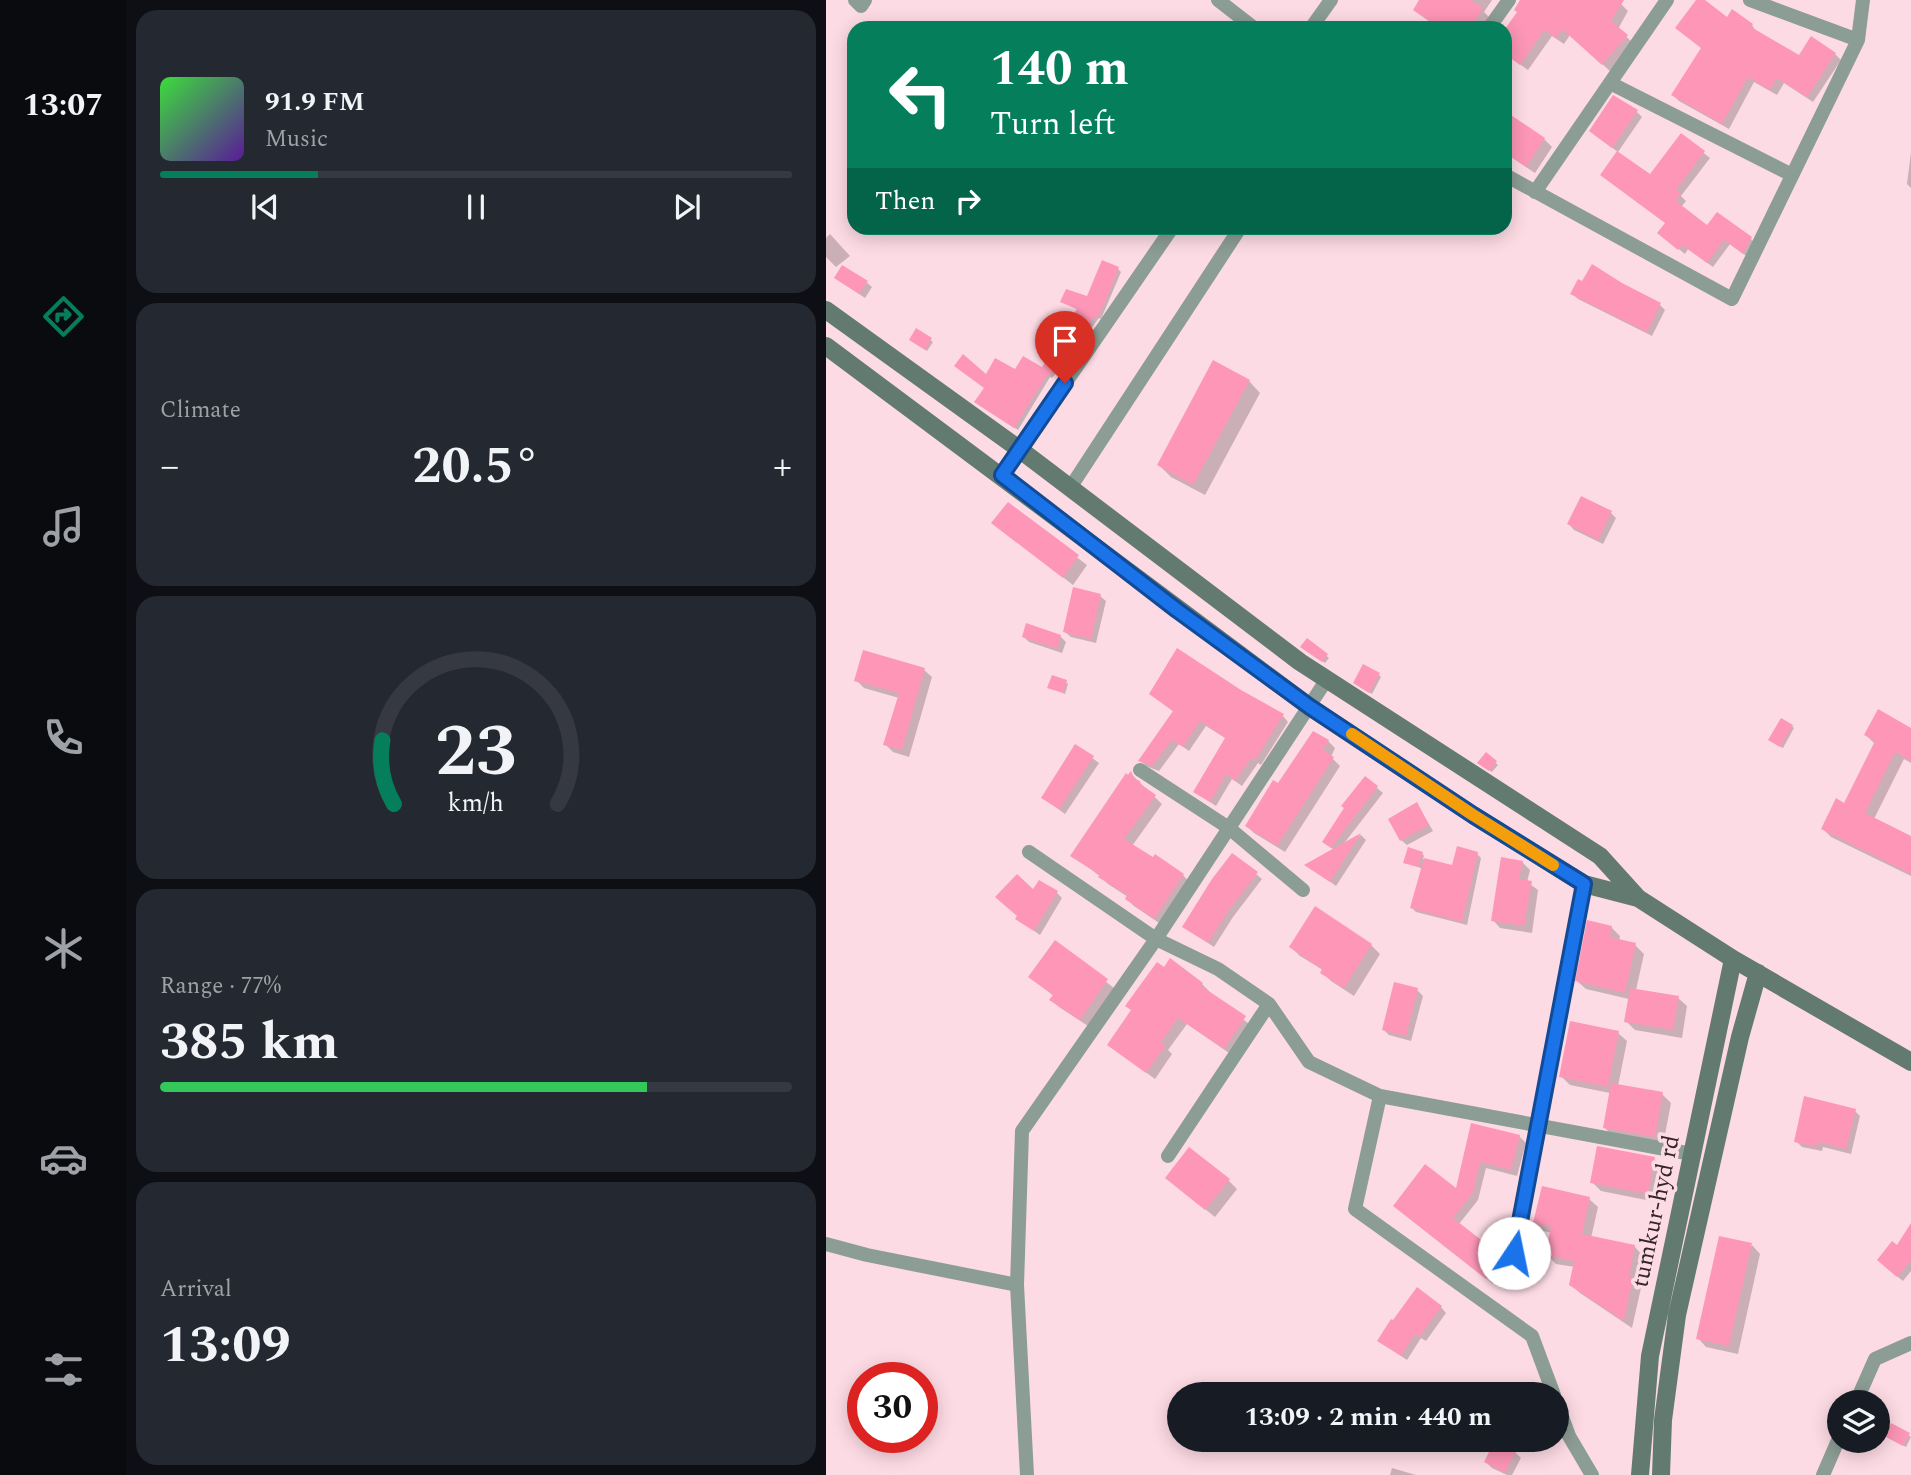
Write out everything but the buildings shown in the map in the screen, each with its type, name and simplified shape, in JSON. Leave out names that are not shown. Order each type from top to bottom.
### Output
[{"type":"main road","points":[[826,310],[1019,449],[1300,662],[1600,856],[1638,898],[1733,959],[1911,1062]]},
{"type":"main road","points":[[826,346],[1310,707],[1473,815],[1584,884],[1638,898]]},
{"type":"main road","name":"tumkur-hyd rd","points":[[1640,1475],[1650,1356],[1733,959]]},
{"type":"main road","points":[[1661,1475],[1663,1420],[1677,1315],[1740,1037],[1758,973]]},
{"type":"street","points":[[855,0],[861,6],[865,0]]},
{"type":"street","points":[[1218,0],[1245,21]]},
{"type":"street","points":[[1316,21],[1331,0]]},
{"type":"street","points":[[1494,21],[1509,0]]},
{"type":"street","points":[[1535,191],[1667,0]]},
{"type":"street","points":[[1750,0],[1858,40]]},
{"type":"street","points":[[1512,179],[1732,299],[1858,40],[1863,0]]},
{"type":"street","points":[[1610,83],[1793,175]]},
{"type":"street","points":[[1002,475],[1167,235]]},
{"type":"street","points":[[1070,488],[1235,235]]},
{"type":"street","points":[[1027,1475],[1017,1285],[1022,1131],[1156,939],[1327,679]]},
{"type":"street","points":[[1140,770],[1229,828],[1303,890]]},
{"type":"street","points":[[1029,852],[1156,939],[1218,969],[1269,1004],[1309,1062],[1380,1096],[1692,1154]]},
{"type":"street","points":[[1514,1253],[1584,884]]},
{"type":"street","points":[[1168,1156],[1269,1004]]},
{"type":"street","points":[[1380,1096],[1355,1209],[1532,1336],[1548,1382]]},
{"type":"street","points":[[826,1244],[867,1255],[1017,1285]]},
{"type":"street","points":[[1861,1390],[1875,1359],[1911,1343]]},
{"type":"street","points":[[1569,1436],[1592,1475]]},
{"type":"street","points":[[1823,1475],[1833,1453]]},
{"type":"slow traffic","points":[[1352,734],[1553,865]]},
{"type":"route","points":[[1065,383],[1002,475],[1177,610],[1310,707],[1473,815],[1584,884],[1514,1253]]}]
